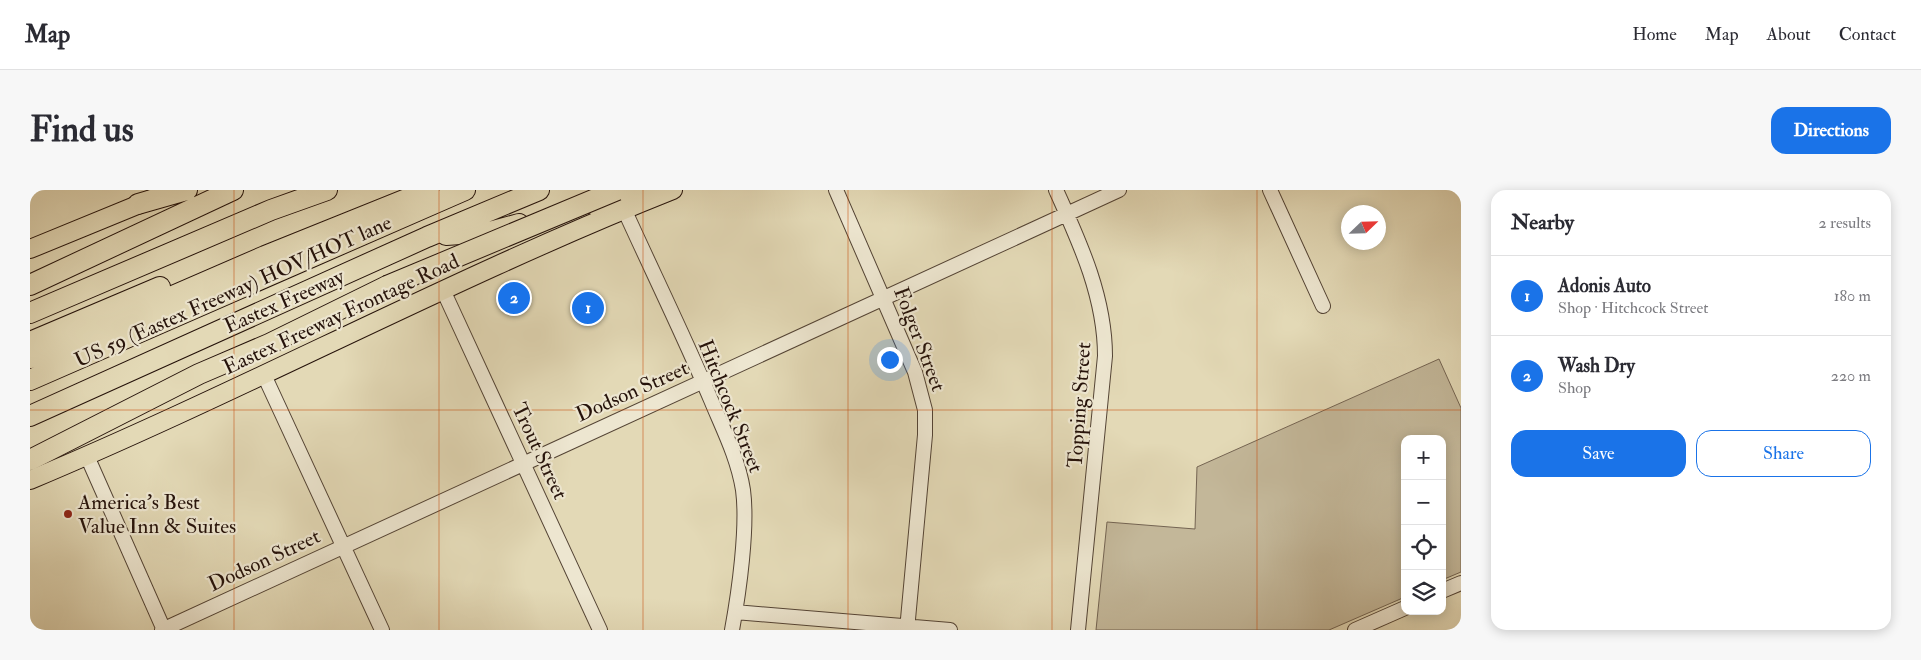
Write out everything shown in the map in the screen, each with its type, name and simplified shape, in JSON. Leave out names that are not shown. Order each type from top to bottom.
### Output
[{"type":"highway","points":[[138,204],[187,190]]},
{"type":"highway","points":[[30,284],[233,190]]},
{"type":"highway","points":[[30,313],[271,210],[326,190]]},
{"type":"highway","points":[[30,342],[180,278],[404,190]]},
{"type":"highway","points":[[30,366],[265,256],[429,190]]},
{"type":"highway","points":[[30,358],[448,190]]},
{"type":"highway","name":"US 59 (Eastex Freeway) HOV/HOT lane","points":[[30,380],[465,190]]},
{"type":"highway","name":"Eastex Freeway","points":[[30,416],[427,237],[539,190]]},
{"type":"highway","points":[[30,460],[199,374],[269,344],[387,286],[617,190]]},
{"type":"highway","points":[[427,237],[490,232],[654,190]]},
{"type":"main road","points":[[30,249],[173,190]]},
{"type":"main road","name":"Eastex Freeway Frontage Road","points":[[30,480],[264,375],[443,290],[624,209],[673,190]]},
{"type":"street","name":"Folger Street","points":[[836,190],[915,372],[925,410],[925,435],[907,628]]},
{"type":"street","name":"Topping Street","points":[[1056,190],[1097,292],[1105,336],[1105,356],[1078,630]]},
{"type":"street","name":"Dodson Street","points":[[164,630],[523,462],[1119,190]]},
{"type":"street","points":[[1270,190],[1323,306]]},
{"type":"street","name":"Hitchcock Street","points":[[624,209],[703,381],[730,446],[743,490],[743,526],[732,630]]},
{"type":"street","name":"Trout Street","points":[[443,290],[600,630]]},
{"type":"street","points":[[264,375],[382,630]]},
{"type":"street","points":[[87,456],[164,630]]},
{"type":"street","points":[[1446,590],[1461,583]]},
{"type":"street","points":[[1355,630],[1401,610]]},
{"type":"street","points":[[735,612],[907,628],[950,630]]},
{"type":"shaded area","points":[[1439,359],[1461,408],[1461,572],[1446,578],[1446,435],[1401,435],[1401,599],[1329,630],[1096,630],[1107,522],[1195,529],[1197,467]]},
{"type":"place","name":"Wash Dry","points":[[514,298]]},
{"type":"place","name":"Adonis Auto","points":[[588,308]]},
{"type":"place","name":"America’s Best Value Inn & Suites","points":[[68,514]]}]
